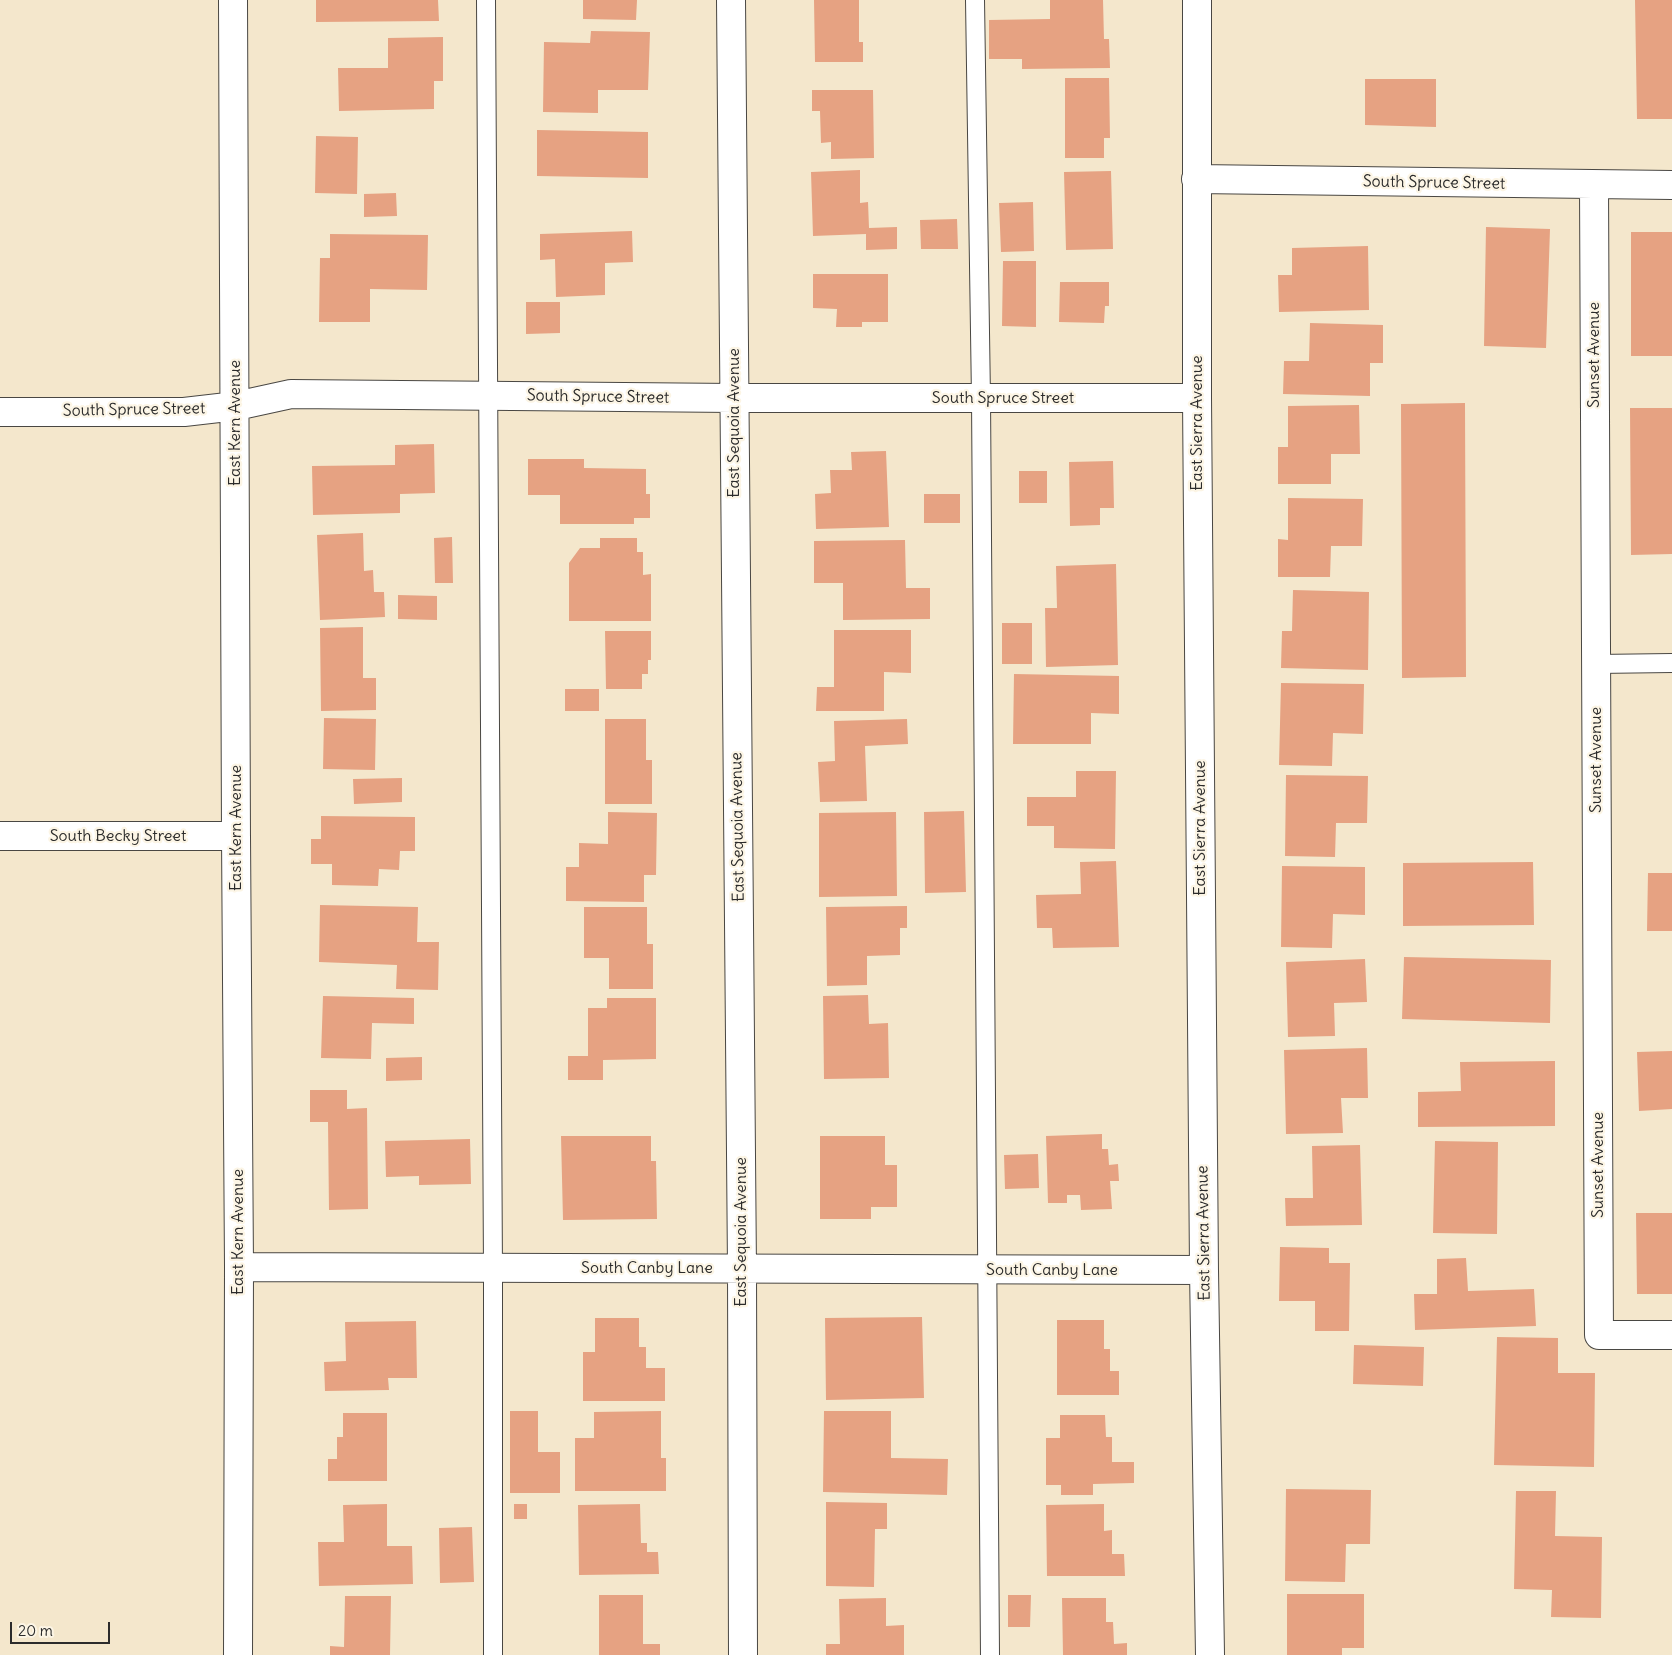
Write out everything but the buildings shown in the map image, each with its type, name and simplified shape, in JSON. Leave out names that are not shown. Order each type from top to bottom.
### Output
[{"type":"street","name":"East Kern Avenue","points":[[233,0],[239,1267],[238,1655]]},
{"type":"street","name":"East Sequoia Avenue","points":[[731,0],[742,1268],[743,1655]]},
{"type":"street","name":"East Sierra Avenue","points":[[1197,0],[1197,398],[1204,1270],[1210,1655]]},
{"type":"street","name":"South Spruce Street","points":[[1196,179],[1672,185]]},
{"type":"street","name":"Sunset Avenue","points":[[1594,185],[1599,1334],[1672,1335]]},
{"type":"street","name":"South Spruce Street","points":[[0,412],[184,412],[236,406],[291,394],[734,398],[1197,398]]},
{"type":"street","name":"South Becky Street","points":[[0,836],[236,836]]},
{"type":"street","name":"South Canby Lane","points":[[239,1267],[1204,1270]]},
{"type":"lane","points":[[486,0],[493,1268],[493,1655]]},
{"type":"lane","points":[[975,0],[981,398],[990,1655]]},
{"type":"lane","points":[[1596,664],[1672,663]]}]
